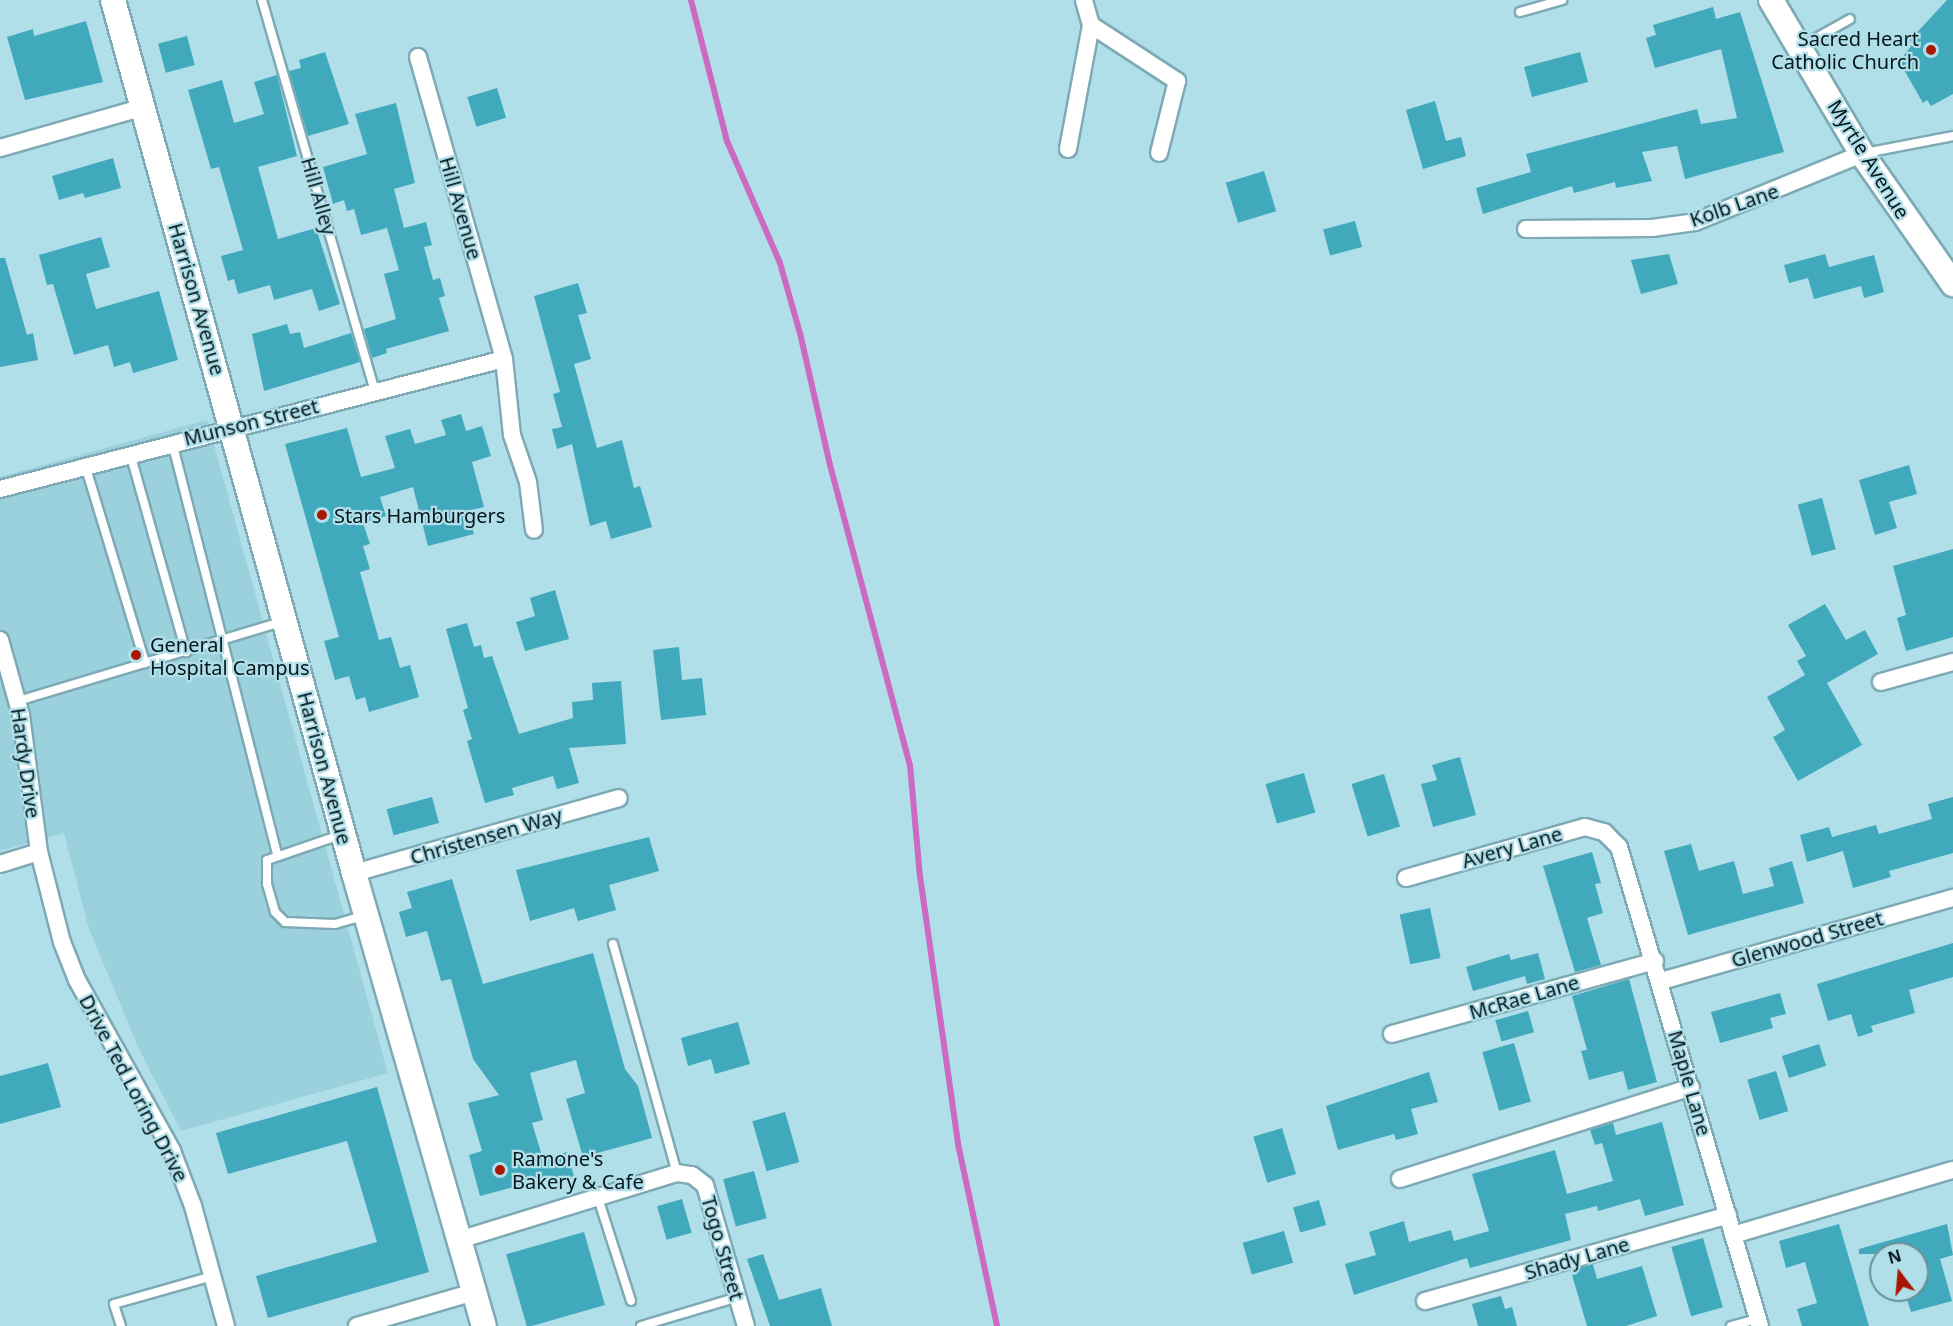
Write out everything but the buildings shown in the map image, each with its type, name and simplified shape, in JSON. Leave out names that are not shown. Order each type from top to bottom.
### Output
[{"type":"main road","name":"Harrison Avenue","points":[[113,0],[233,426],[343,834],[484,1326]]},
{"type":"main road","name":"Myrtle Avenue","points":[[1771,0],[1862,154],[1953,284]]},
{"type":"street","points":[[1068,149],[1091,25],[1084,0]]},
{"type":"street","points":[[1091,25],[1177,81],[1159,153]]},
{"type":"street","name":"Hill Avenue","points":[[418,57],[504,359],[512,435],[528,482],[534,530]]},
{"type":"street","points":[[0,148],[144,107]]},
{"type":"street","name":"Kolb Lane","points":[[1526,229],[1652,228],[1695,222],[1862,154]]},
{"type":"street","name":"Munson Street","points":[[0,489],[172,441],[504,359]]},
{"type":"street","name":"Hardy Drive","points":[[0,640],[18,701],[39,852]]},
{"type":"street","points":[[1881,682],[1953,662]]},
{"type":"street","name":"Christensen Way","points":[[354,873],[619,798]]},
{"type":"street","name":"Avery Lane","points":[[1406,878],[1586,827],[1604,832],[1615,842]]},
{"type":"street","name":"Maple Lane","points":[[1615,842],[1627,864],[1759,1322]]},
{"type":"street","points":[[0,864],[39,852]]},
{"type":"street","name":"Drive Ted Loring Drive","points":[[39,852],[69,960],[172,1151],[213,1276],[226,1326]]},
{"type":"street","name":"Glenwood Street","points":[[1661,981],[1953,898]]},
{"type":"street","name":"McRae Lane","points":[[1392,1034],[1655,961]]},
{"type":"street","points":[[1400,1179],[1691,1087]]},
{"type":"street","points":[[1733,1235],[1953,1170]]},
{"type":"street","points":[[459,1240],[685,1174]]},
{"type":"street","name":"Togo Street","points":[[685,1174],[705,1185],[746,1326]]},
{"type":"street","name":"Shady Lane","points":[[1425,1301],[1728,1215]]},
{"type":"street","points":[[357,1326],[474,1292]]},
{"type":"lane","name":"Hill Alley","points":[[262,0],[375,392]]},
{"type":"lane","points":[[1520,12],[1562,0]]},
{"type":"lane","points":[[1799,47],[1850,19]]},
{"type":"lane","points":[[1862,154],[1953,136]]},
{"type":"lane","points":[[172,441],[224,640],[276,855]]},
{"type":"lane","points":[[129,453],[186,652]]},
{"type":"lane","points":[[85,465],[145,663]]},
{"type":"lane","points":[[18,701],[285,621]]},
{"type":"lane","points":[[343,834],[276,855],[267,860],[265,872],[275,912],[285,922],[335,924],[366,915]]},
{"type":"lane","points":[[613,944],[685,1174]]},
{"type":"lane","points":[[598,1198],[631,1301]]},
{"type":"lane","points":[[121,1326],[114,1304],[213,1276]]},
{"type":"lane","points":[[641,1326],[738,1297]]},
{"type":"lane","points":[[1731,1326],[1759,1322]]},
{"type":"shaded area","name":"General Hospital Campus","points":[[207,420],[388,1073],[181,1131],[138,1047],[88,926],[64,833],[0,851],[0,477]]},
{"type":"waterway","points":[[691,0],[727,141],[780,263],[800,333],[830,465],[910,765],[920,876],[958,1144],[997,1326]]},
{"type":"place","name":"Sacred Heart Catholic Church","points":[[1931,50]]},
{"type":"place","name":"Stars Hamburgers","points":[[322,515]]},
{"type":"place","name":"General Hospital Campus","points":[[136,655]]},
{"type":"place","name":"Ramone's Bakery & Cafe","points":[[500,1170]]}]
